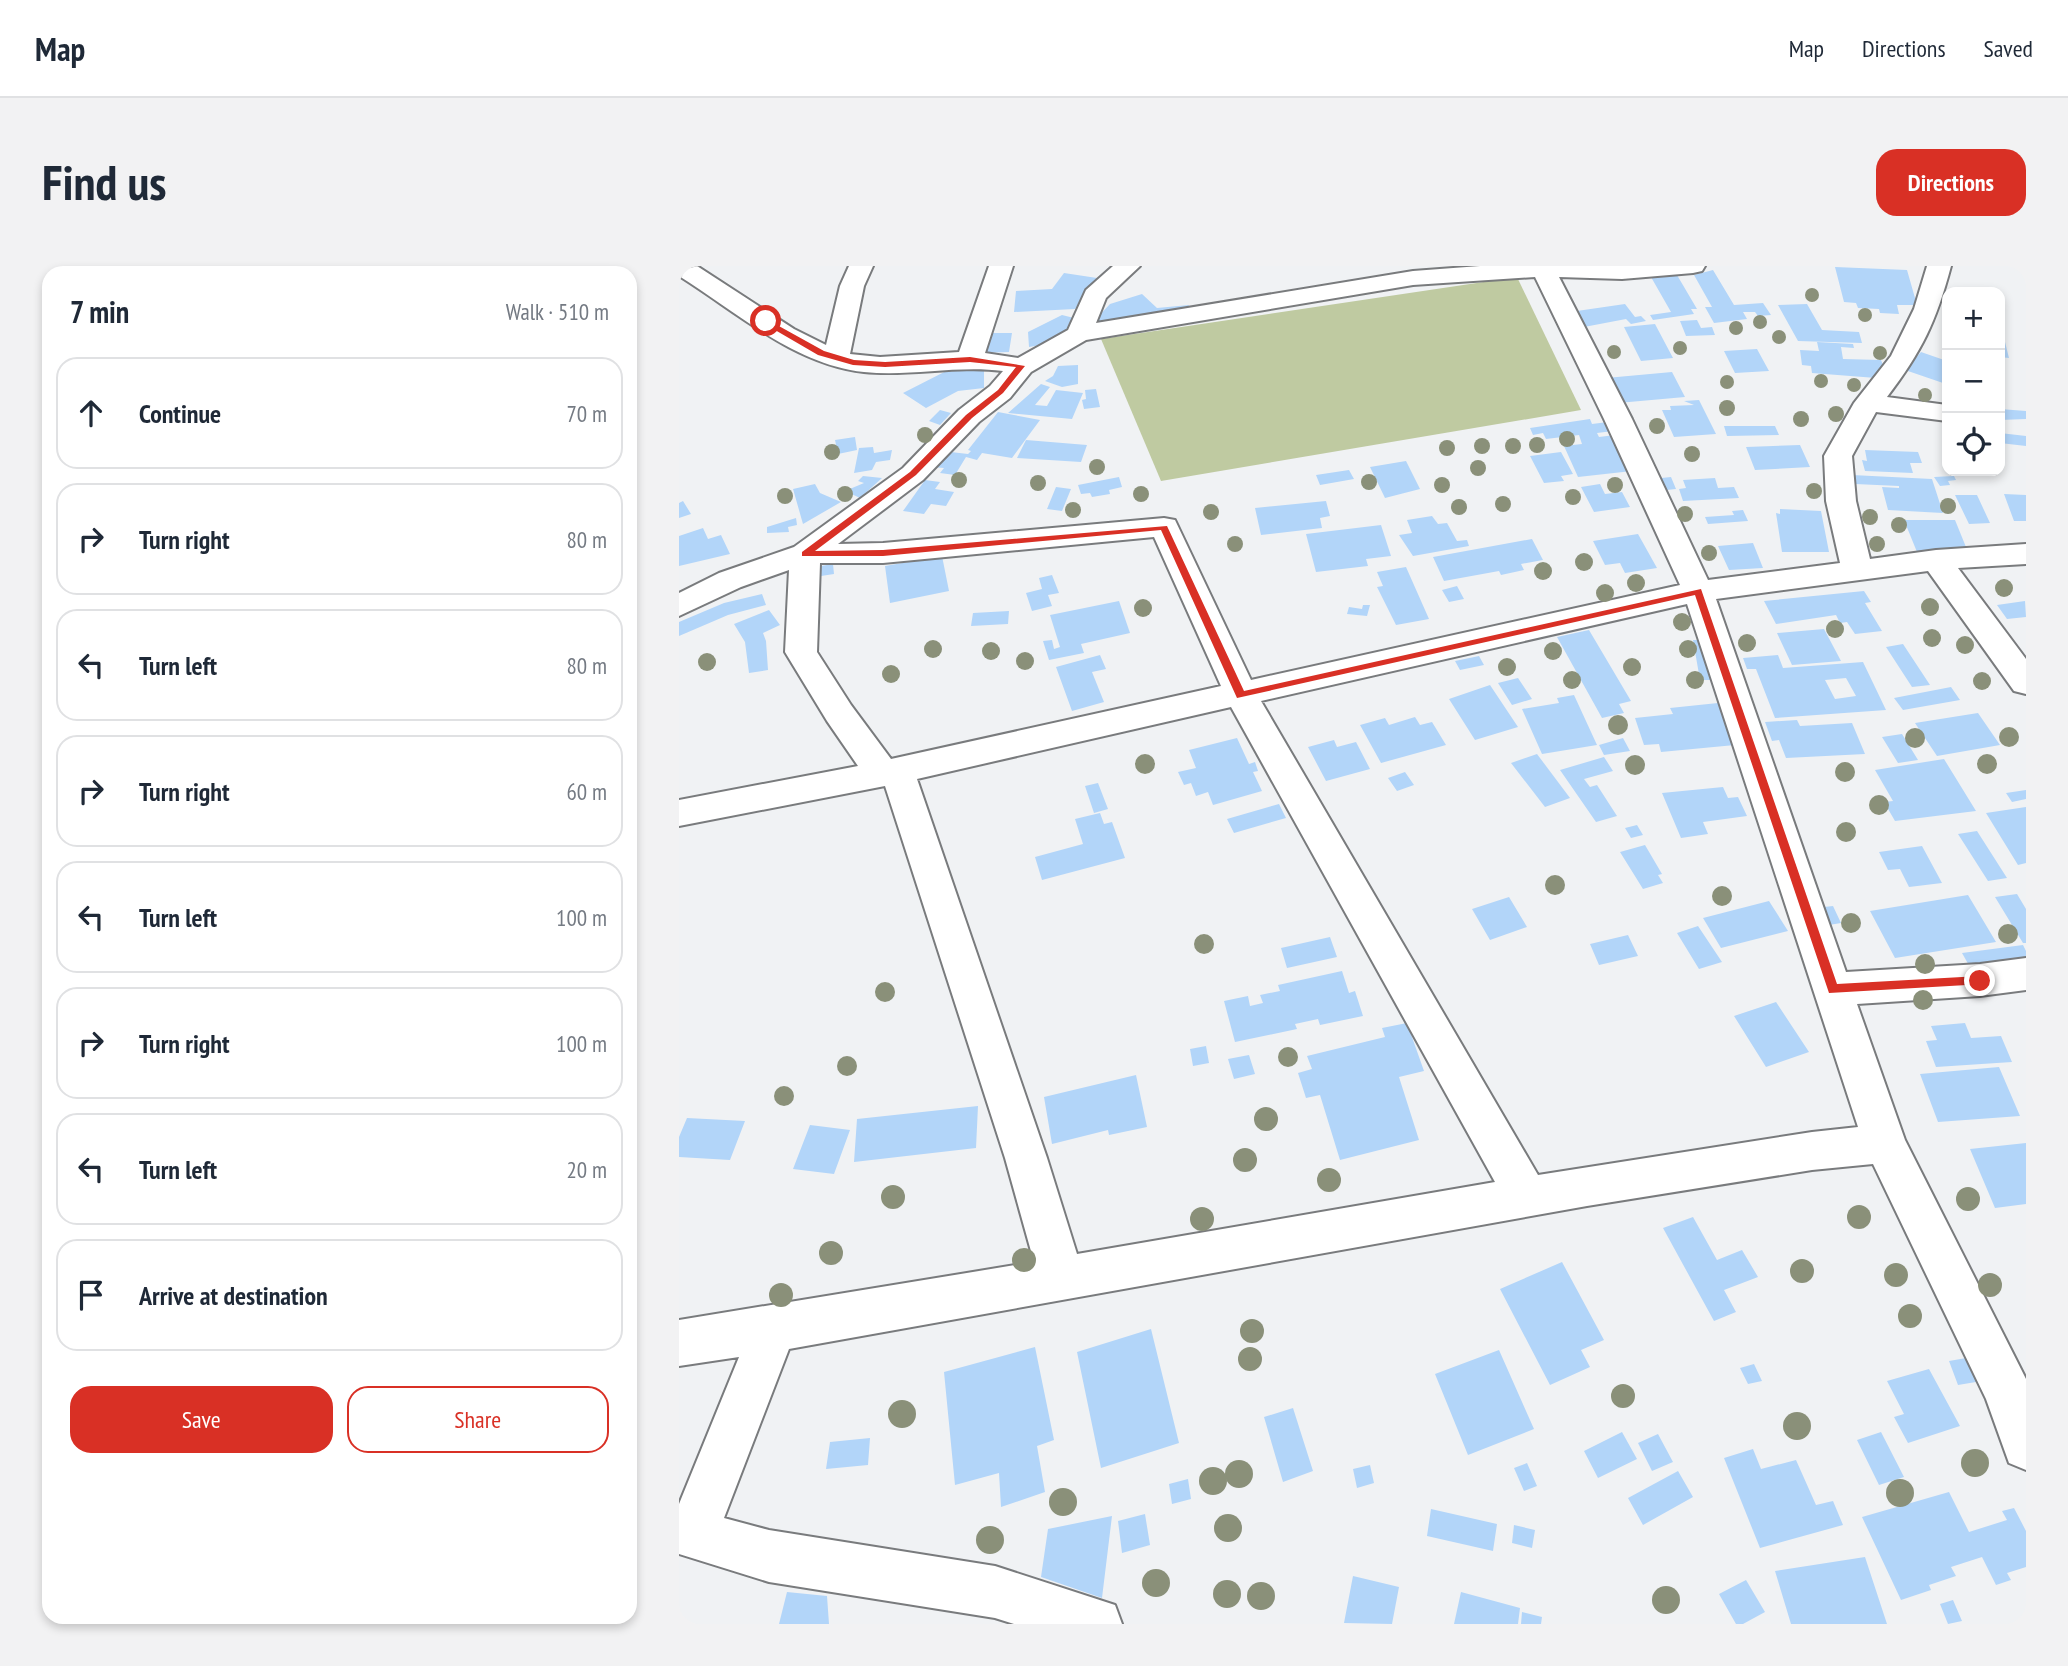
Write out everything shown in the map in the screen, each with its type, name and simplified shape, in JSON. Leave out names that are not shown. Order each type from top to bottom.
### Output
[{"type":"street","points":[[836,358],[852,286],[861,266]]},
{"type":"street","points":[[970,360],[1001,266]]},
{"type":"street","points":[[1079,334],[1095,295],[1128,266]]},
{"type":"street","points":[[679,606],[730,580],[805,554],[913,474],[969,416],[1000,392],[1021,366],[1079,334],[1413,278],[1543,269],[1693,266]]},
{"type":"street","points":[[1857,570],[1841,501],[1838,456],[1868,403],[1903,358],[1927,309],[1939,266]]},
{"type":"street","points":[[1543,269],[1618,419],[1698,591],[1885,1144],[2017,1390],[2026,1446]]},
{"type":"street","points":[[687,276],[821,353],[836,358],[885,365],[970,360],[1021,366]]},
{"type":"street","points":[[1868,403],[1942,412]]},
{"type":"street","points":[[805,554],[883,553],[1164,527],[1241,695],[1527,1197]]},
{"type":"street","points":[[805,554],[801,652],[839,713],[890,772],[1026,1158],[1061,1278]]},
{"type":"street","points":[[679,813],[890,772],[1698,591],[1936,560],[2026,554]]},
{"type":"street","points":[[1936,560],[2026,683]]},
{"type":"street","points":[[1833,989],[1980,981],[2026,974]]},
{"type":"street","points":[[679,1343],[774,1329],[1527,1197],[1812,1151],[1885,1144]]},
{"type":"street","points":[[774,1329],[692,1534],[769,1556],[995,1592],[1096,1624]]},
{"type":"green space","points":[[1517,277],[1581,410],[1161,481],[1101,339]]},
{"type":"building","points":[[1835,267],[1907,270],[1917,305],[1897,305],[1899,314],[1880,313],[1879,309],[1858,308],[1856,303],[1844,302]]},
{"type":"building","points":[[1713,270],[1734,305],[1763,303],[1771,315],[1758,316],[1755,312],[1743,312],[1747,319],[1714,323],[1705,307],[1712,307],[1694,275]]},
{"type":"building","points":[[1064,273],[1097,278],[1075,309],[1014,312],[1016,291],[1052,289]]},
{"type":"building","points":[[1677,275],[1697,309],[1691,309],[1694,314],[1653,320],[1650,315],[1671,312],[1651,277]]},
{"type":"building","points":[[1142,294],[1157,308],[1189,305],[1185,313],[1093,322],[1110,304]]},
{"type":"building","points":[[1625,304],[1635,317],[1641,316],[1646,321],[1631,324],[1626,319],[1584,327],[1570,312]]},
{"type":"building","points":[[1807,304],[1822,330],[1859,332],[1862,343],[1798,341],[1778,305]]},
{"type":"building","points":[[1062,315],[1078,319],[1059,336],[1041,345],[1029,347],[1028,332]]},
{"type":"building","points":[[1697,320],[1701,328],[1712,327],[1715,335],[1686,336],[1680,321]]},
{"type":"building","points":[[1655,324],[1673,358],[1641,361],[1624,327]]},
{"type":"building","points":[[993,333],[1012,333],[1009,352],[978,353]]},
{"type":"building","points":[[1817,342],[1853,344],[1854,348],[1841,347],[1843,359],[1881,360],[1883,365],[1876,378],[1812,373],[1811,366],[1802,365],[1800,350],[1819,351]]},
{"type":"building","points":[[2005,342],[2009,358],[2005,358]]},
{"type":"building","points":[[1757,349],[1769,371],[1735,373],[1724,351]]},
{"type":"building","points":[[1921,352],[1942,359],[1942,383],[1905,370]]},
{"type":"building","points":[[1078,365],[1078,384],[1062,387],[1045,381],[1053,376],[1058,366]]},
{"type":"building","points":[[954,367],[984,370],[984,388],[958,391],[926,408],[903,393]]},
{"type":"building","points":[[1672,372],[1685,397],[1618,403],[1606,378]]},
{"type":"building","points":[[1041,384],[1050,387],[1035,405],[1047,406],[1056,390],[1083,393],[1072,419],[1008,413]]},
{"type":"building","points":[[1096,389],[1100,407],[1084,409],[1082,400],[1086,399],[1085,390]]},
{"type":"building","points":[[1699,400],[1716,434],[1674,437],[1662,410],[1671,410],[1670,406],[1694,405],[1684,401]]},
{"type":"building","points":[[2005,409],[2026,411],[2026,419],[2005,420]]},
{"type":"building","points":[[940,410],[951,413],[940,425],[929,421]]},
{"type":"building","points":[[998,412],[1040,420],[1012,458],[982,453],[977,460],[966,457],[955,475],[940,473],[944,468],[932,467],[942,451],[968,454],[971,451],[968,450]]},
{"type":"building","points":[[1590,419],[1592,424],[1608,422],[1613,431],[1597,433],[1599,437],[1615,435],[1632,471],[1578,477],[1564,446],[1582,444],[1579,435],[1546,439],[1543,433],[1533,435],[1530,428]]},
{"type":"building","points":[[1724,426],[1775,426],[1779,435],[1727,436]]},
{"type":"building","points":[[2005,434],[2026,436],[2026,446],[2005,444]]},
{"type":"building","points":[[855,437],[857,450],[838,454],[835,440]]},
{"type":"building","points":[[1026,440],[1087,445],[1081,462],[1017,458]]},
{"type":"building","points":[[1800,445],[1810,467],[1755,470],[1746,447]]},
{"type":"building","points":[[873,447],[874,453],[892,450],[890,460],[876,462],[872,470],[854,473],[859,448]]},
{"type":"building","points":[[1865,450],[1918,452],[1922,463],[1910,463],[1913,473],[1865,471],[1862,460],[1867,461]]},
{"type":"building","points":[[1561,452],[1573,474],[1561,476],[1564,481],[1544,483],[1530,456]]},
{"type":"building","points":[[1406,461],[1420,489],[1385,498],[1370,467]]},
{"type":"building","points":[[1349,470],[1354,479],[1320,485],[1316,475]]},
{"type":"building","points":[[1852,475],[1932,479],[1943,513],[1888,510],[1882,487],[1899,486],[1855,484]]},
{"type":"building","points":[[863,476],[882,478],[860,498],[845,491],[864,483],[858,481]]},
{"type":"building","points":[[1954,476],[1956,480],[1948,481],[1950,485],[1940,486],[1934,477]]},
{"type":"building","points":[[1119,477],[1122,487],[1109,490],[1110,494],[1092,497],[1090,493],[1081,494],[1078,485]]},
{"type":"building","points":[[1671,477],[1676,489],[1657,491],[1652,479]]},
{"type":"building","points":[[1715,478],[1718,488],[1734,487],[1739,498],[1683,501],[1679,489],[1686,488],[1683,480]]},
{"type":"building","points":[[925,480],[940,482],[935,489],[954,492],[946,506],[931,504],[924,514],[903,511]]},
{"type":"building","points":[[815,484],[820,493],[841,502],[803,524],[793,489]]},
{"type":"building","points":[[1600,484],[1605,494],[1622,492],[1630,507],[1594,512],[1581,487]]},
{"type":"building","points":[[1056,487],[1071,489],[1062,511],[1047,509]]},
{"type":"building","points":[[2004,494],[2026,495],[2026,521],[2014,521]]},
{"type":"building","points":[[1955,495],[1977,495],[1990,523],[1969,524]]},
{"type":"building","points":[[683,501],[691,514],[679,518],[679,503]]},
{"type":"building","points":[[1326,501],[1330,516],[1320,518],[1322,528],[1261,535],[1255,508]]},
{"type":"building","points":[[1780,509],[1821,511],[1829,552],[1782,552],[1776,513],[1780,514]]},
{"type":"building","points":[[1743,510],[1748,521],[1708,524],[1705,517],[1734,515],[1732,511]]},
{"type":"building","points":[[1432,516],[1438,524],[1447,523],[1457,541],[1467,540],[1469,546],[1413,556],[1399,535],[1412,533],[1407,520]]},
{"type":"building","points":[[796,518],[797,525],[788,527],[789,532],[767,533],[767,527]]},
{"type":"building","points":[[1904,520],[1955,520],[1968,552],[1917,552]]},
{"type":"building","points":[[1381,525],[1391,556],[1366,559],[1368,566],[1316,572],[1306,534]]},
{"type":"building","points":[[703,528],[708,539],[721,535],[730,554],[679,566],[679,536]]},
{"type":"building","points":[[1638,534],[1657,568],[1625,573],[1620,563],[1605,565],[1593,541]]},
{"type":"building","points":[[1532,539],[1543,560],[1521,564],[1524,570],[1501,575],[1499,571],[1444,581],[1433,557]]},
{"type":"building","points":[[1753,543],[1763,568],[1729,570],[1718,546]]},
{"type":"building","points":[[942,556],[949,591],[890,603],[885,566]]},
{"type":"building","points":[[833,564],[834,574],[821,576],[821,566]]},
{"type":"building","points":[[1406,567],[1429,619],[1396,625],[1377,587],[1383,586],[1377,572]]},
{"type":"building","points":[[1052,575],[1059,593],[1048,595],[1052,606],[1032,611],[1026,593],[1042,589],[1039,578]]},
{"type":"building","points":[[1457,586],[1464,599],[1449,602],[1442,590]]},
{"type":"building","points":[[1864,591],[1871,602],[1865,603],[1882,631],[1855,634],[1847,622],[1840,623],[1836,615],[1776,624],[1764,601]]},
{"type":"building","points":[[762,594],[766,605],[728,615],[679,636],[679,622],[724,603]]},
{"type":"building","points":[[1119,601],[1130,633],[1081,644],[1084,653],[1049,660],[1043,641],[1052,640],[1054,649],[1060,647],[1050,615]]},
{"type":"building","points":[[2025,601],[2026,617],[2007,619],[1997,605]]},
{"type":"building","points":[[1363,605],[1370,605],[1367,616],[1347,614],[1349,607],[1362,609]]},
{"type":"building","points":[[769,610],[780,625],[763,633],[768,670],[749,673],[745,642],[734,624]]},
{"type":"building","points":[[1009,611],[1008,624],[971,626],[973,613]]},
{"type":"building","points":[[1824,629],[1841,661],[1792,665],[1777,633]]},
{"type":"building","points":[[1589,630],[1631,701],[1619,704],[1624,713],[1602,718],[1557,637]]},
{"type":"building","points":[[1693,640],[1709,640],[1716,680],[1700,680]]},
{"type":"building","points":[[1903,644],[1930,685],[1912,687],[1886,647]]},
{"type":"building","points":[[1100,655],[1106,669],[1092,672],[1104,702],[1072,711],[1056,667]]},
{"type":"building","points":[[1778,655],[1783,668],[1863,662],[1886,710],[1775,718],[1756,669],[1747,669],[1743,658]],"holes":[[[1846,678],[1856,696],[1835,699],[1825,680]]]},
{"type":"building","points":[[1479,656],[1484,665],[1460,670],[1455,661]]},
{"type":"building","points":[[1518,678],[1532,699],[1512,705],[1498,683]]},
{"type":"building","points":[[1490,685],[1518,727],[1475,740],[1449,699]]},
{"type":"building","points":[[1951,687],[1960,700],[1903,710],[1894,698]]},
{"type":"building","points":[[1574,695],[1597,745],[1542,754],[1522,709],[1559,703],[1557,698]]},
{"type":"building","points":[[1718,703],[1735,745],[1661,752],[1659,744],[1644,745],[1635,718],[1673,714],[1670,708]]},
{"type":"building","points":[[1978,713],[2000,745],[1937,756],[1915,723]]},
{"type":"building","points":[[1415,717],[1420,725],[1432,722],[1446,745],[1381,763],[1360,725],[1385,718],[1389,725]]},
{"type":"building","points":[[1797,720],[1800,726],[1852,723],[1865,754],[1786,758],[1779,740],[1772,741],[1765,722]]},
{"type":"building","points":[[1902,734],[1918,760],[1898,763],[1882,737]]},
{"type":"building","points":[[1237,738],[1249,764],[1255,762],[1258,771],[1253,772],[1262,791],[1213,805],[1208,792],[1196,796],[1191,783],[1184,785],[1178,772],[1196,768],[1189,750]]},
{"type":"building","points":[[1623,738],[1630,751],[1604,755],[1599,745]]},
{"type":"building","points":[[1334,740],[1337,747],[1356,742],[1370,769],[1326,781],[1308,747]]},
{"type":"building","points":[[1537,754],[1570,798],[1545,807],[1511,763]]},
{"type":"building","points":[[1604,757],[1613,771],[1584,779],[1590,787],[1597,785],[1617,816],[1596,822],[1560,770]]},
{"type":"building","points":[[1944,759],[1976,811],[1895,821],[1884,802],[1893,801],[1875,770]]},
{"type":"building","points":[[1405,772],[1414,785],[1397,791],[1388,778]]},
{"type":"building","points":[[1098,783],[1108,809],[1094,813],[1085,786]]},
{"type":"building","points":[[1723,787],[1728,798],[1738,797],[1747,816],[1703,822],[1708,834],[1681,838],[1662,793]]},
{"type":"building","points":[[2026,790],[2026,799],[2012,802],[2006,793]]},
{"type":"building","points":[[1279,804],[1286,818],[1234,833],[1227,819]]},
{"type":"building","points":[[2026,807],[2026,863],[2018,865],[1986,813]]},
{"type":"building","points":[[1100,813],[1104,824],[1112,822],[1125,858],[1042,880],[1035,857],[1083,844],[1075,819]]},
{"type":"building","points":[[1637,825],[1643,835],[1631,838],[1625,828]]},
{"type":"building","points":[[1977,831],[2007,878],[1988,881],[1958,834]]},
{"type":"building","points":[[1645,845],[1662,874],[1658,875],[1663,883],[1643,889],[1620,852]]},
{"type":"building","points":[[1922,846],[1942,883],[1909,887],[1900,869],[1888,870],[1879,852]]},
{"type":"building","points":[[2017,894],[2026,909],[2026,943],[2023,943],[1995,897]]},
{"type":"building","points":[[1968,895],[1996,942],[1895,958],[1870,911]]},
{"type":"building","points":[[1509,897],[1527,927],[1490,940],[1472,909]]},
{"type":"building","points":[[1769,901],[1788,931],[1721,948],[1703,918]]},
{"type":"building","points":[[1833,906],[1841,923],[1823,926],[1815,908]]},
{"type":"building","points":[[1698,926],[1722,962],[1699,969],[1677,933]]},
{"type":"building","points":[[1628,935],[1638,956],[1599,965],[1590,944]]},
{"type":"building","points":[[1330,937],[1337,957],[1287,968],[1281,948]]},
{"type":"building","points":[[2023,945],[2026,961],[1971,969],[1962,953]]},
{"type":"building","points":[[1342,971],[1349,993],[1355,991],[1363,1016],[1320,1025],[1318,1019],[1295,1024],[1297,1029],[1235,1042],[1224,1001],[1248,996],[1250,1006],[1263,1003],[1260,995],[1280,991],[1278,985]]},
{"type":"building","points":[[1776,1002],[1809,1052],[1766,1067],[1734,1016]]},
{"type":"building","points":[[1407,1023],[1424,1071],[1399,1077],[1419,1140],[1340,1160],[1320,1095],[1306,1098],[1298,1073],[1312,1069],[1307,1056],[1385,1037],[1382,1028]]},
{"type":"building","points":[[1965,1023],[1971,1038],[2001,1036],[2012,1062],[1936,1067],[1926,1041],[1937,1040],[1931,1026]]},
{"type":"building","points":[[1206,1046],[1209,1063],[1193,1066],[1190,1049]]},
{"type":"building","points":[[1249,1055],[1255,1074],[1234,1079],[1228,1059]]},
{"type":"building","points":[[1999,1067],[2020,1116],[1938,1122],[1920,1074]]},
{"type":"building","points":[[1136,1075],[1147,1127],[1109,1135],[1108,1130],[1052,1144],[1044,1097]]},
{"type":"building","points":[[978,1106],[976,1148],[854,1162],[857,1119]]},
{"type":"building","points":[[687,1118],[745,1121],[730,1160],[679,1157],[679,1137]]},
{"type":"building","points":[[810,1125],[850,1130],[834,1174],[793,1169]]},
{"type":"building","points":[[2026,1143],[2026,1204],[1995,1208],[1970,1149]]},
{"type":"building","points":[[1693,1217],[1717,1260],[1742,1250],[1758,1277],[1724,1290],[1736,1312],[1714,1321],[1663,1228]]},
{"type":"building","points":[[1562,1262],[1604,1340],[1581,1350],[1590,1367],[1550,1385],[1500,1289]]},
{"type":"building","points":[[1151,1329],[1179,1443],[1101,1468],[1077,1352]]},
{"type":"building","points":[[1035,1347],[1054,1440],[1037,1446],[1045,1492],[1001,1507],[999,1473],[955,1485],[944,1372]]},
{"type":"building","points":[[1499,1350],[1534,1429],[1468,1455],[1435,1374]]},
{"type":"building","points":[[1972,1357],[1982,1381],[1958,1385],[1949,1361]]},
{"type":"building","points":[[1754,1364],[1762,1381],[1748,1384],[1740,1368]]},
{"type":"building","points":[[1929,1369],[1960,1426],[1908,1443],[1894,1417],[1904,1414],[1887,1381]]},
{"type":"building","points":[[1293,1408],[1313,1471],[1283,1482],[1264,1417]]},
{"type":"building","points":[[1622,1432],[1637,1459],[1598,1478],[1584,1451]]},
{"type":"building","points":[[1881,1432],[1904,1477],[1879,1485],[1857,1440]]},
{"type":"building","points":[[1658,1434],[1673,1462],[1652,1471],[1638,1443]]},
{"type":"building","points":[[870,1438],[868,1465],[826,1469],[830,1442]]},
{"type":"building","points":[[1753,1449],[1761,1469],[1796,1460],[1816,1505],[1833,1501],[1843,1525],[1760,1548],[1724,1458]]},
{"type":"building","points":[[1527,1463],[1537,1486],[1524,1491],[1514,1468]]},
{"type":"building","points":[[1370,1465],[1374,1483],[1357,1488],[1353,1469]]},
{"type":"building","points":[[1678,1471],[1693,1497],[1643,1525],[1628,1498]]},
{"type":"building","points":[[1188,1479],[1191,1499],[1172,1504],[1169,1484]]},
{"type":"building","points":[[1949,1492],[1969,1532],[2007,1520],[2002,1511],[2014,1508],[2026,1531],[2026,1567],[2007,1573],[2011,1580],[1996,1585],[1982,1557],[1951,1567],[1956,1576],[1929,1585],[1931,1590],[1901,1600],[1862,1517]]},
{"type":"building","points":[[1431,1509],[1497,1524],[1493,1551],[1427,1536]]},
{"type":"building","points":[[1145,1514],[1150,1545],[1122,1553],[1118,1521]]},
{"type":"building","points":[[1112,1516],[1102,1598],[1041,1577],[1048,1529]]},
{"type":"building","points":[[1514,1525],[1535,1530],[1532,1548],[1512,1543]]},
{"type":"building","points":[[1865,1557],[1887,1624],[1791,1624],[1775,1571]]},
{"type":"building","points":[[1353,1576],[1399,1587],[1392,1624],[1344,1623]]},
{"type":"building","points":[[1746,1580],[1765,1612],[1743,1624],[1736,1624],[1719,1594]]},
{"type":"building","points":[[787,1592],[827,1596],[829,1624],[779,1624]]},
{"type":"building","points":[[1461,1592],[1520,1608],[1518,1624],[1454,1624]]},
{"type":"building","points":[[1953,1600],[1962,1621],[1948,1624],[1940,1604]]},
{"type":"building","points":[[1522,1612],[1542,1617],[1541,1624],[1521,1624]]},
{"type":"route","points":[[766,321],[821,353],[853,362],[885,365],[970,360],[1021,366],[1000,392],[969,416],[913,474],[805,554],[883,553],[1164,527],[1241,695],[1698,591],[1833,989],[1980,981]]}]
